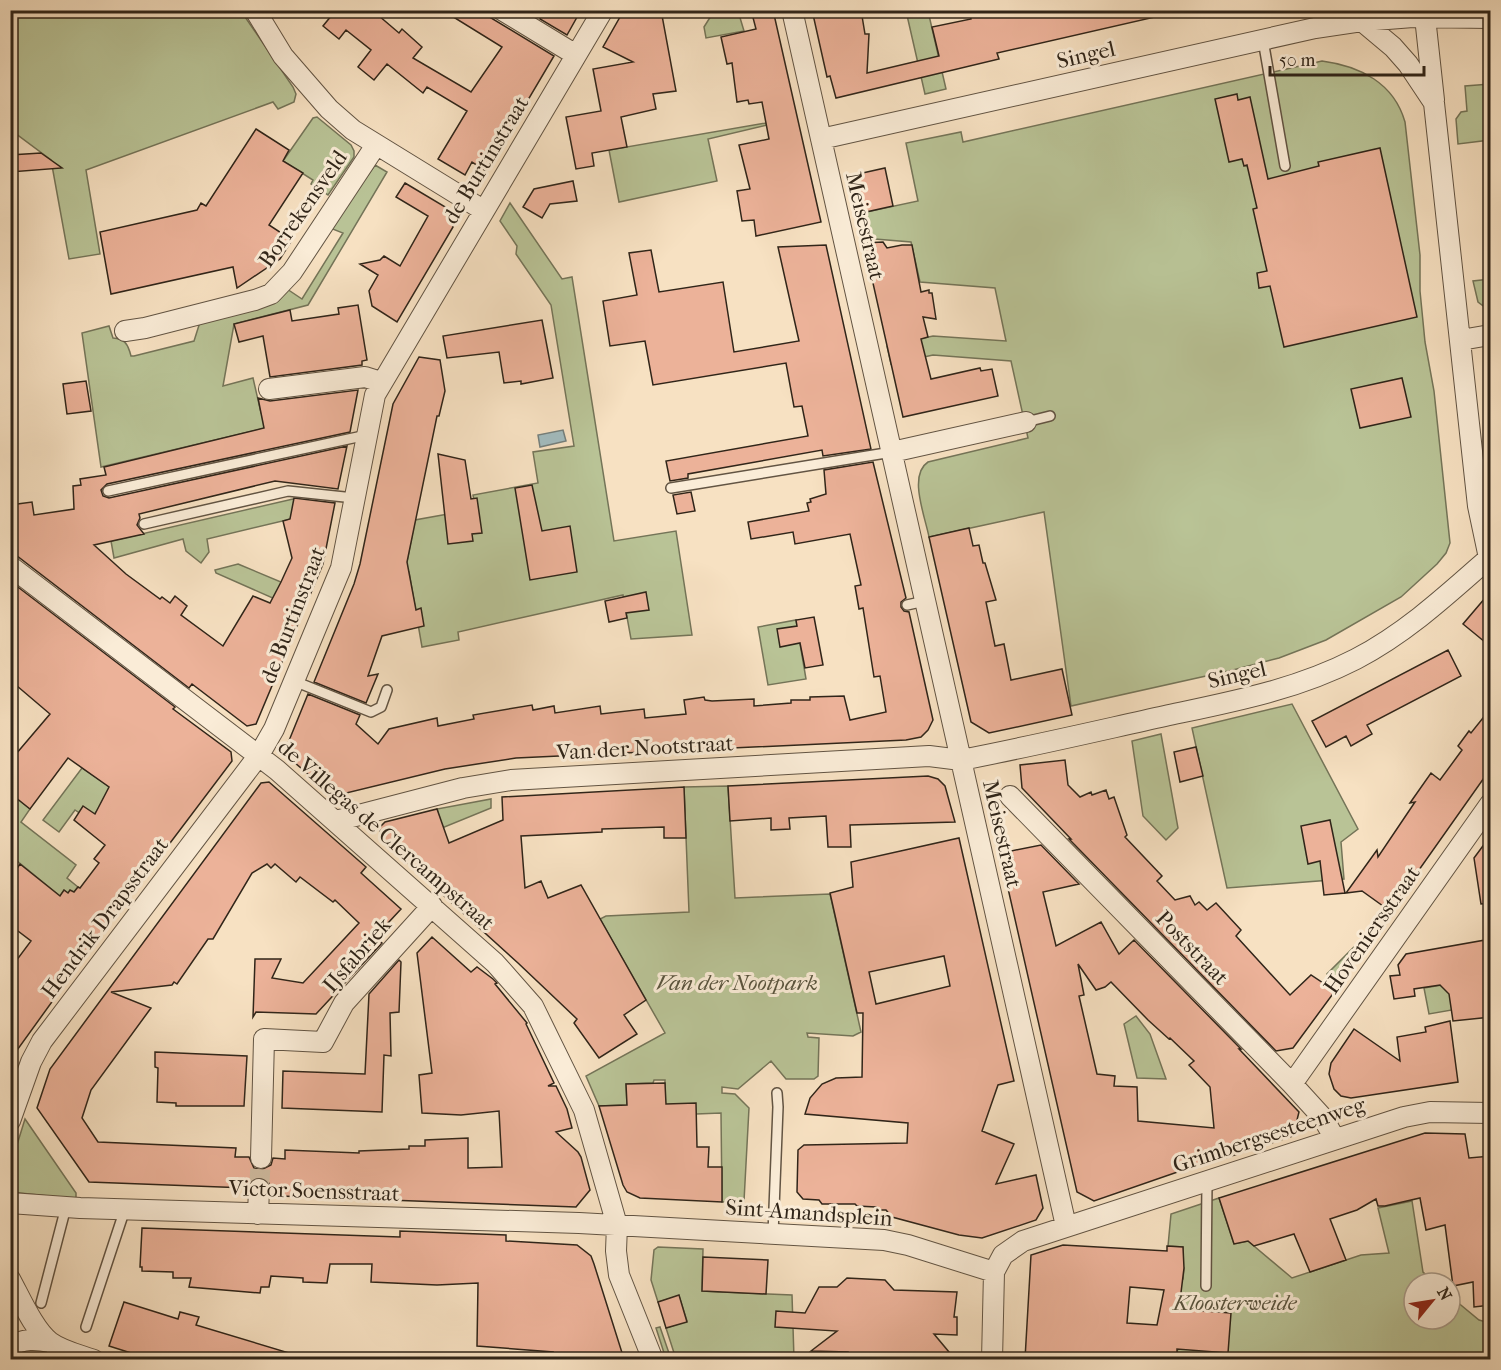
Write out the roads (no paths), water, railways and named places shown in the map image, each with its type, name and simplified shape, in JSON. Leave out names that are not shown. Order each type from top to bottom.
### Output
[{"type":"street","name":"Borrekensveld","points":[[255,10],[283,56],[329,109],[353,130],[483,210]]},
{"type":"street","points":[[502,10],[576,55]]},
{"type":"street","name":"de Burtinstraat","points":[[259,755],[274,729],[341,568],[375,395],[381,382],[603,10]]},
{"type":"street","name":"Meisestraat","points":[[792,10],[892,452],[916,603],[961,760],[1066,1226]]},
{"type":"street","name":"Singel","points":[[821,139],[1315,28],[1362,21],[1425,17],[1491,18]]},
{"type":"street","name":"Singel","points":[[961,760],[1259,696],[1310,679],[1358,658],[1407,627],[1490,558],[1478,506],[1425,17]]},
{"type":"street","name":"Singel","points":[[1362,21],[1393,47],[1408,64],[1434,103]]},
{"type":"street","name":"Borrekensveld","points":[[125,331],[145,328],[271,294],[292,272],[376,145]]},
{"type":"street","points":[[1461,340],[1491,336]]},
{"type":"street","points":[[269,389],[365,377],[381,382]]},
{"type":"street","points":[[892,452],[1026,422]]},
{"type":"street","name":"de Villegas de Clercampstraat","points":[[10,567],[259,755],[432,906],[505,973],[533,1006],[584,1110],[616,1225],[619,1275],[653,1359]]},
{"type":"street","name":"Hendrik Drapsstraat","points":[[10,1121],[31,1062],[42,1041],[259,755]]},
{"type":"street","name":"Van der Nootstraat","points":[[336,821],[463,788],[511,780],[929,756],[961,760]]},
{"type":"street","name":"Poststraat","points":[[1010,796],[1292,1084],[1323,1118],[1335,1139]]},
{"type":"street","name":"Hoveniersstraat","points":[[1292,1084],[1491,804]]},
{"type":"street","name":"IJsfabriek","points":[[261,1158],[264,1039],[323,1042],[344,1003],[432,906]]},
{"type":"street","name":"Grimbergsesteenweg","points":[[1066,1226],[1421,1113],[1491,1113]]},
{"type":"street","points":[[258,1214],[259,1189]]},
{"type":"street","name":"Victor Soensstraat","points":[[10,1203],[258,1214],[616,1225]]},
{"type":"street","name":"Sint-Amandsplein","points":[[616,1225],[893,1241],[994,1272]]},
{"type":"street","points":[[992,1359],[994,1272],[1003,1255],[1023,1241],[1066,1226]]},
{"type":"street","points":[[10,1279],[41,1333],[50,1342]]},
{"type":"street","points":[[10,1347],[26,1340],[38,1339],[94,1359]]},
{"type":"lane","points":[[1263,40],[1285,166]]},
{"type":"lane","points":[[1026,422],[1050,416]]},
{"type":"lane","points":[[108,491],[367,435]]},
{"type":"lane","points":[[671,488],[892,452]]},
{"type":"lane","points":[[144,524],[288,491],[354,498]]},
{"type":"lane","points":[[294,681],[370,712],[381,707],[387,690]]},
{"type":"lane","points":[[773,1234],[777,1093]]},
{"type":"lane","points":[[1206,1286],[1207,1180]]},
{"type":"lane","points":[[41,1303],[66,1207]]},
{"type":"lane","points":[[86,1327],[125,1209]]},
{"type":"water","points":[[563,430],[566,441],[540,447],[538,435]]},
{"type":"tunnel","points":[[259,1189],[261,1158]]},
{"type":"park label","name":"Van der Nootpark","points":[[737,983]]},
{"type":"park label","name":"Kloosterweide","points":[[1235,1303]]}]
